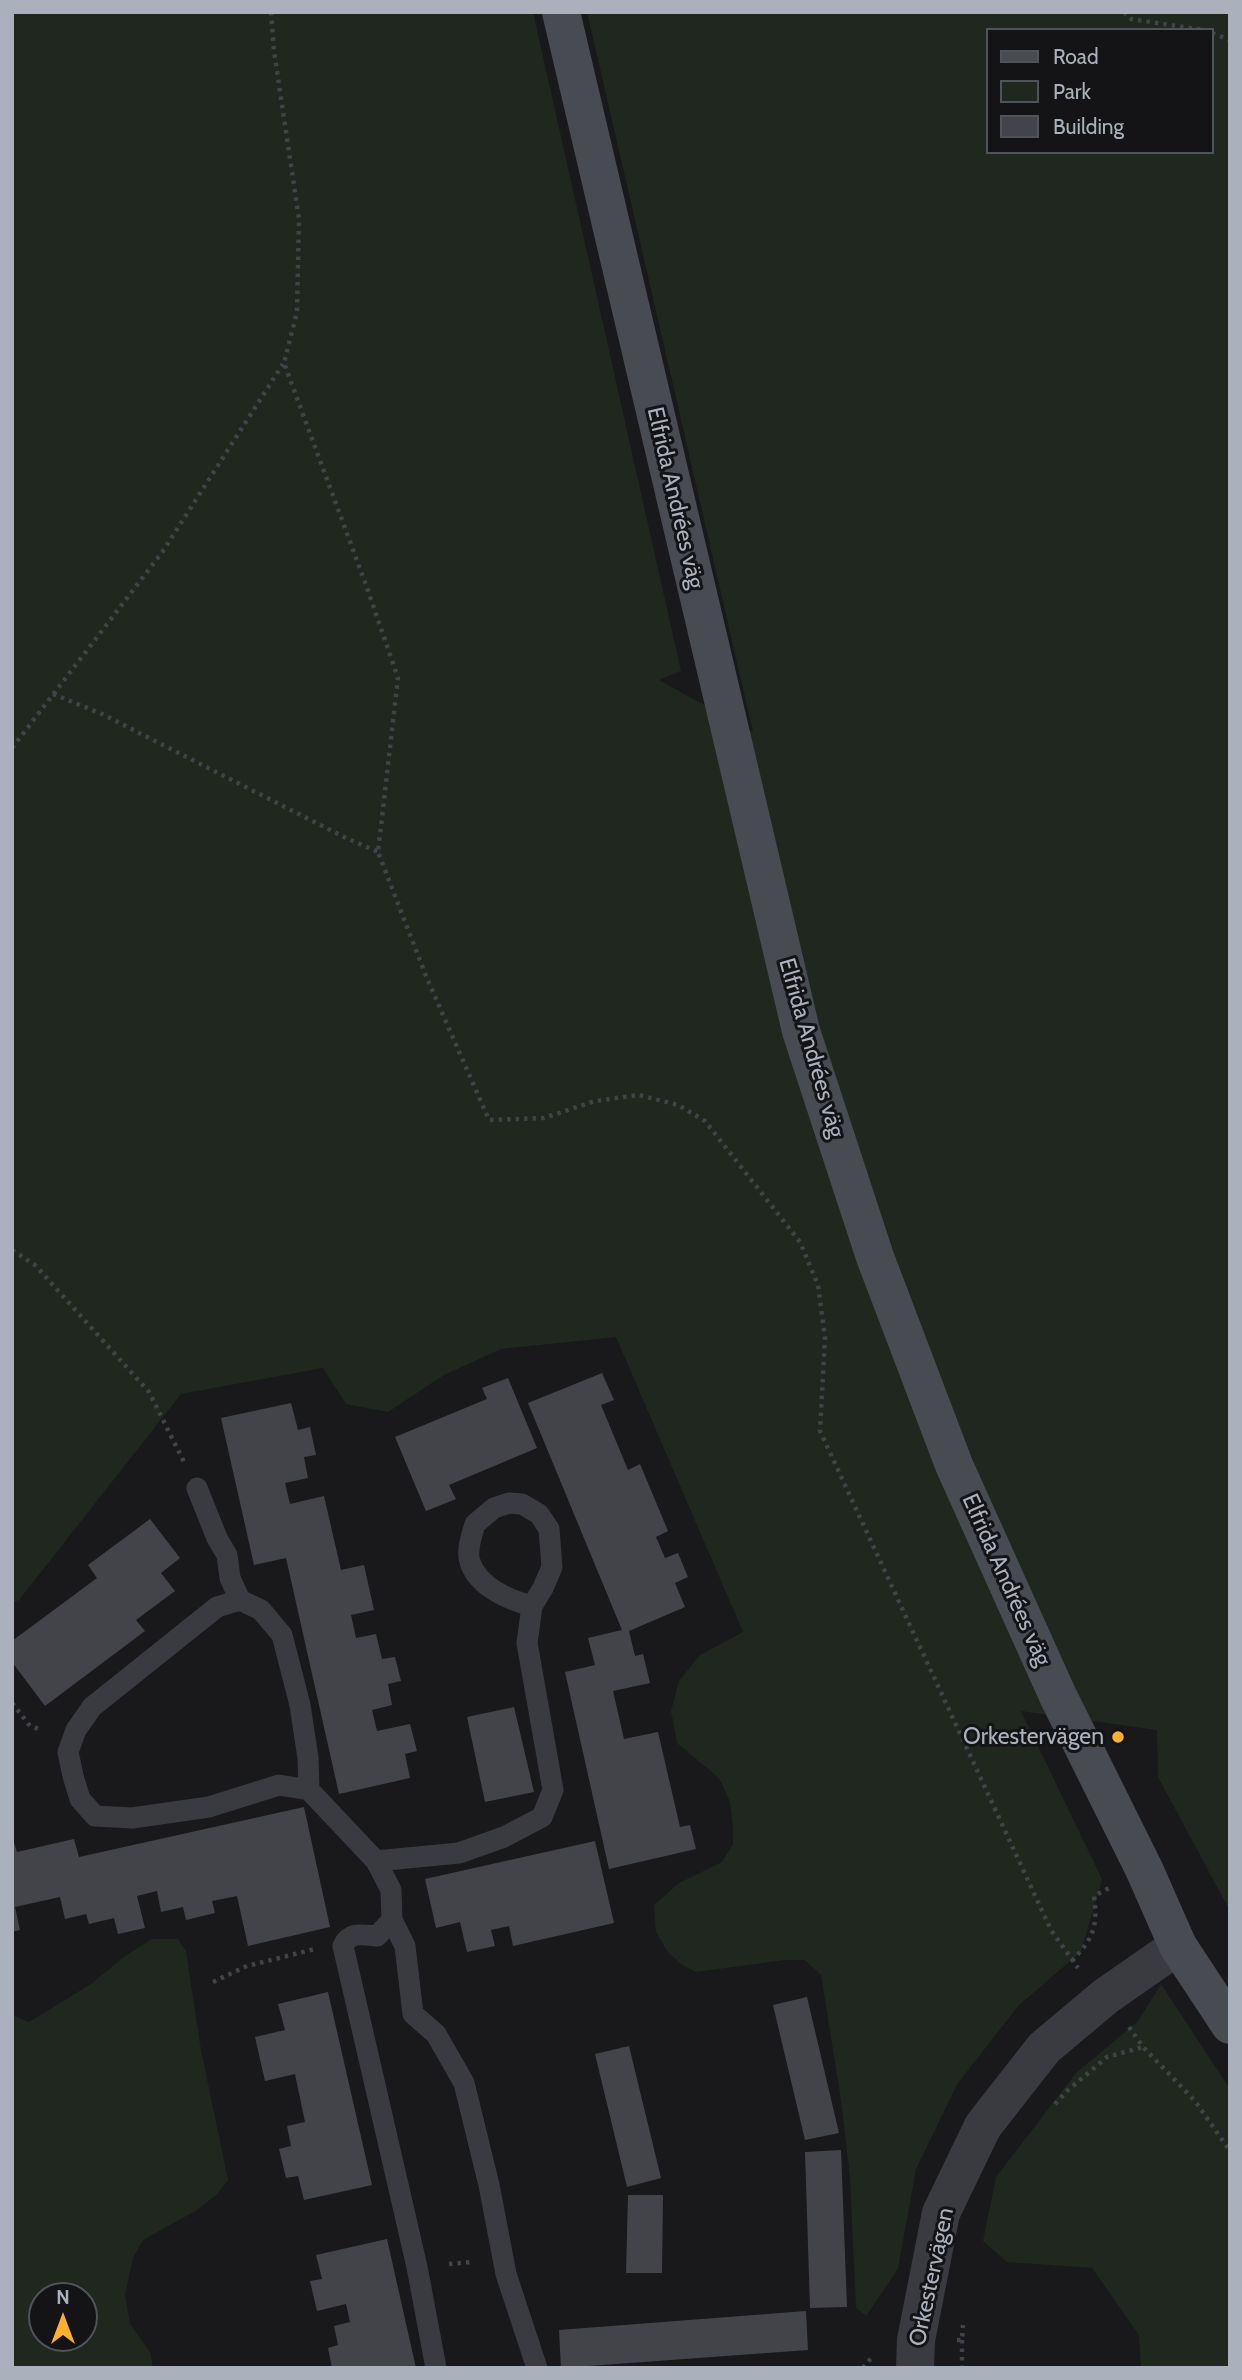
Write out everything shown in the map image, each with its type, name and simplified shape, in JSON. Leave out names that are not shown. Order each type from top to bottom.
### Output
[{"type":"street","name":"Elfrida Andrées väg","points":[[561,12],[801,1031],[875,1256],[954,1465],[1058,1696],[1144,1869],[1178,1945],[1230,2025]]},
{"type":"street","name":"Orkestervägen","points":[[916,2354],[941,2213],[983,2126],[1044,2048],[1106,1996],[1178,1945]]},
{"type":"lane","points":[[197,1488],[217,1538],[227,1555],[230,1578],[240,1600],[261,1610],[282,1635],[300,1705],[308,1758],[309,1790]]},
{"type":"lane","points":[[376,1861],[459,1853],[504,1837],[542,1817],[553,1790],[527,1643],[532,1606],[552,1567],[549,1529],[540,1514],[522,1504],[509,1503],[494,1508],[475,1524],[469,1560],[477,1575],[490,1588],[532,1606]]},
{"type":"lane","points":[[240,1600],[217,1607],[92,1707],[76,1730],[68,1752],[80,1799],[95,1816],[132,1818],[209,1807],[279,1785],[309,1790],[376,1861],[391,1889],[392,1920],[405,1945],[413,2014],[436,2034],[464,2083],[489,2185],[506,2274],[537,2368]]},
{"type":"lane","points":[[392,1920],[377,1936],[353,1935],[347,1938],[343,1946],[417,2267],[436,2368]]},
{"type":"path","points":[[12,748],[163,551],[284,363],[297,312],[299,219],[274,51],[271,12]]},
{"type":"path","points":[[1124,12],[1131,19],[1190,28]]},
{"type":"path","points":[[284,363],[398,678],[378,852],[426,976],[489,1120],[544,1118],[595,1101],[639,1095],[678,1105],[705,1121],[800,1241],[818,1285],[825,1338],[820,1431],[1051,1930],[1072,1961],[1106,1996],[1143,2047],[1195,2101],[1230,2151]]},
{"type":"path","points":[[53,694],[102,714],[378,852]]},
{"type":"path","points":[[12,1250],[35,1265],[149,1392],[197,1488]]},
{"type":"path","points":[[213,1982],[247,1966],[323,1948],[343,1946]]},
{"type":"path","points":[[1051,2109],[1067,2091],[1107,2057],[1143,2047]]},
{"type":"path","points":[[417,2267],[475,2262]]},
{"type":"path","points":[[962,2368],[964,2313]]},
{"type":"path","points":[[863,2368],[872,2360],[875,2344],[916,2354],[962,2340]]},
{"type":"green space","points":[[12,12],[533,12],[681,671],[659,680],[753,732],[587,12],[1230,12],[1230,1911],[1158,1777],[1157,1730],[1021,1711],[1102,1879],[1081,1952],[1019,2005],[958,2083],[916,2169],[898,2269],[866,2316],[856,2308],[850,2178],[841,2100],[821,1975],[805,1960],[785,1960],[696,1972],[682,1965],[667,1951],[656,1932],[654,1905],[679,1883],[722,1862],[733,1844],[730,1802],[719,1778],[677,1743],[671,1711],[679,1681],[700,1655],[743,1632],[616,1337],[501,1349],[444,1375],[388,1412],[346,1404],[323,1368],[181,1394],[19,1600],[12,1603]]},
{"type":"green space","points":[[152,1939],[178,1939],[186,1951],[201,2050],[228,2180],[216,2195],[197,2210],[143,2240],[133,2258],[125,2295],[130,2324],[150,2352],[153,2368],[12,2368],[12,2015],[29,2022],[91,1984],[125,1956]]},
{"type":"green space","points":[[1161,1984],[1230,2089],[1230,2368],[1141,2368],[1139,2335],[1092,2268],[1007,2262],[983,2241],[996,2177],[1076,2073],[1138,2021]]},
{"type":"building","points":[[602,1373],[614,1400],[601,1405],[628,1470],[640,1464],[668,1531],[656,1537],[665,1558],[678,1553],[688,1577],[675,1583],[685,1607],[629,1631],[635,1656],[643,1654],[650,1683],[613,1691],[624,1739],[658,1732],[680,1827],[690,1825],[696,1849],[609,1869],[565,1672],[595,1665],[588,1638],[622,1630],[528,1403]]},
{"type":"building","points":[[508,1378],[537,1448],[449,1485],[456,1499],[426,1511],[395,1437],[487,1399],[482,1388]]},
{"type":"building","points":[[291,1403],[298,1430],[310,1427],[316,1455],[304,1457],[308,1478],[285,1483],[290,1504],[324,1496],[341,1570],[364,1565],[374,1610],[351,1615],[356,1638],[376,1634],[382,1659],[395,1657],[401,1681],[388,1684],[392,1705],[372,1710],[377,1731],[410,1724],[417,1751],[405,1754],[410,1778],[339,1794],[286,1558],[254,1565],[221,1418]]},
{"type":"building","points":[[150,1519],[180,1558],[161,1573],[175,1591],[136,1620],[145,1631],[45,1706],[12,1662],[12,1641],[97,1578],[88,1565]]},
{"type":"building","points":[[514,1707],[534,1792],[485,1802],[467,1717]]},
{"type":"building","points":[[304,1807],[330,1927],[248,1946],[237,1896],[212,1901],[215,1913],[186,1920],[183,1907],[161,1912],[157,1891],[137,1896],[145,1928],[118,1934],[114,1918],[89,1924],[86,1914],[65,1919],[60,1897],[15,1907],[20,1930],[12,1932],[12,1836],[17,1852],[74,1839],[79,1857]]},
{"type":"building","points":[[595,1841],[614,1923],[513,1946],[509,1926],[491,1930],[495,1946],[467,1952],[460,1922],[436,1928],[425,1879]]},
{"type":"building","points":[[328,1992],[372,2185],[304,2200],[298,2176],[286,2178],[279,2149],[291,2146],[287,2126],[305,2122],[295,2074],[265,2081],[255,2037],[285,2030],[278,2004]]},
{"type":"building","points":[[807,1997],[839,2133],[805,2140],[773,2005]]},
{"type":"building","points":[[629,2046],[661,2178],[627,2187],[595,2054]]},
{"type":"building","points":[[841,2150],[847,2307],[810,2308],[805,2152]]},
{"type":"building","points":[[628,2195],[663,2195],[662,2273],[626,2273]]},
{"type":"building","points":[[387,2239],[416,2368],[332,2368],[328,2348],[338,2345],[334,2326],[350,2322],[346,2304],[317,2311],[310,2281],[322,2279],[316,2255]]},
{"type":"building","points":[[806,2311],[808,2350],[561,2368],[559,2330]]},
{"type":"place","name":"Orkestervägen","points":[[1118,1737]]}]
